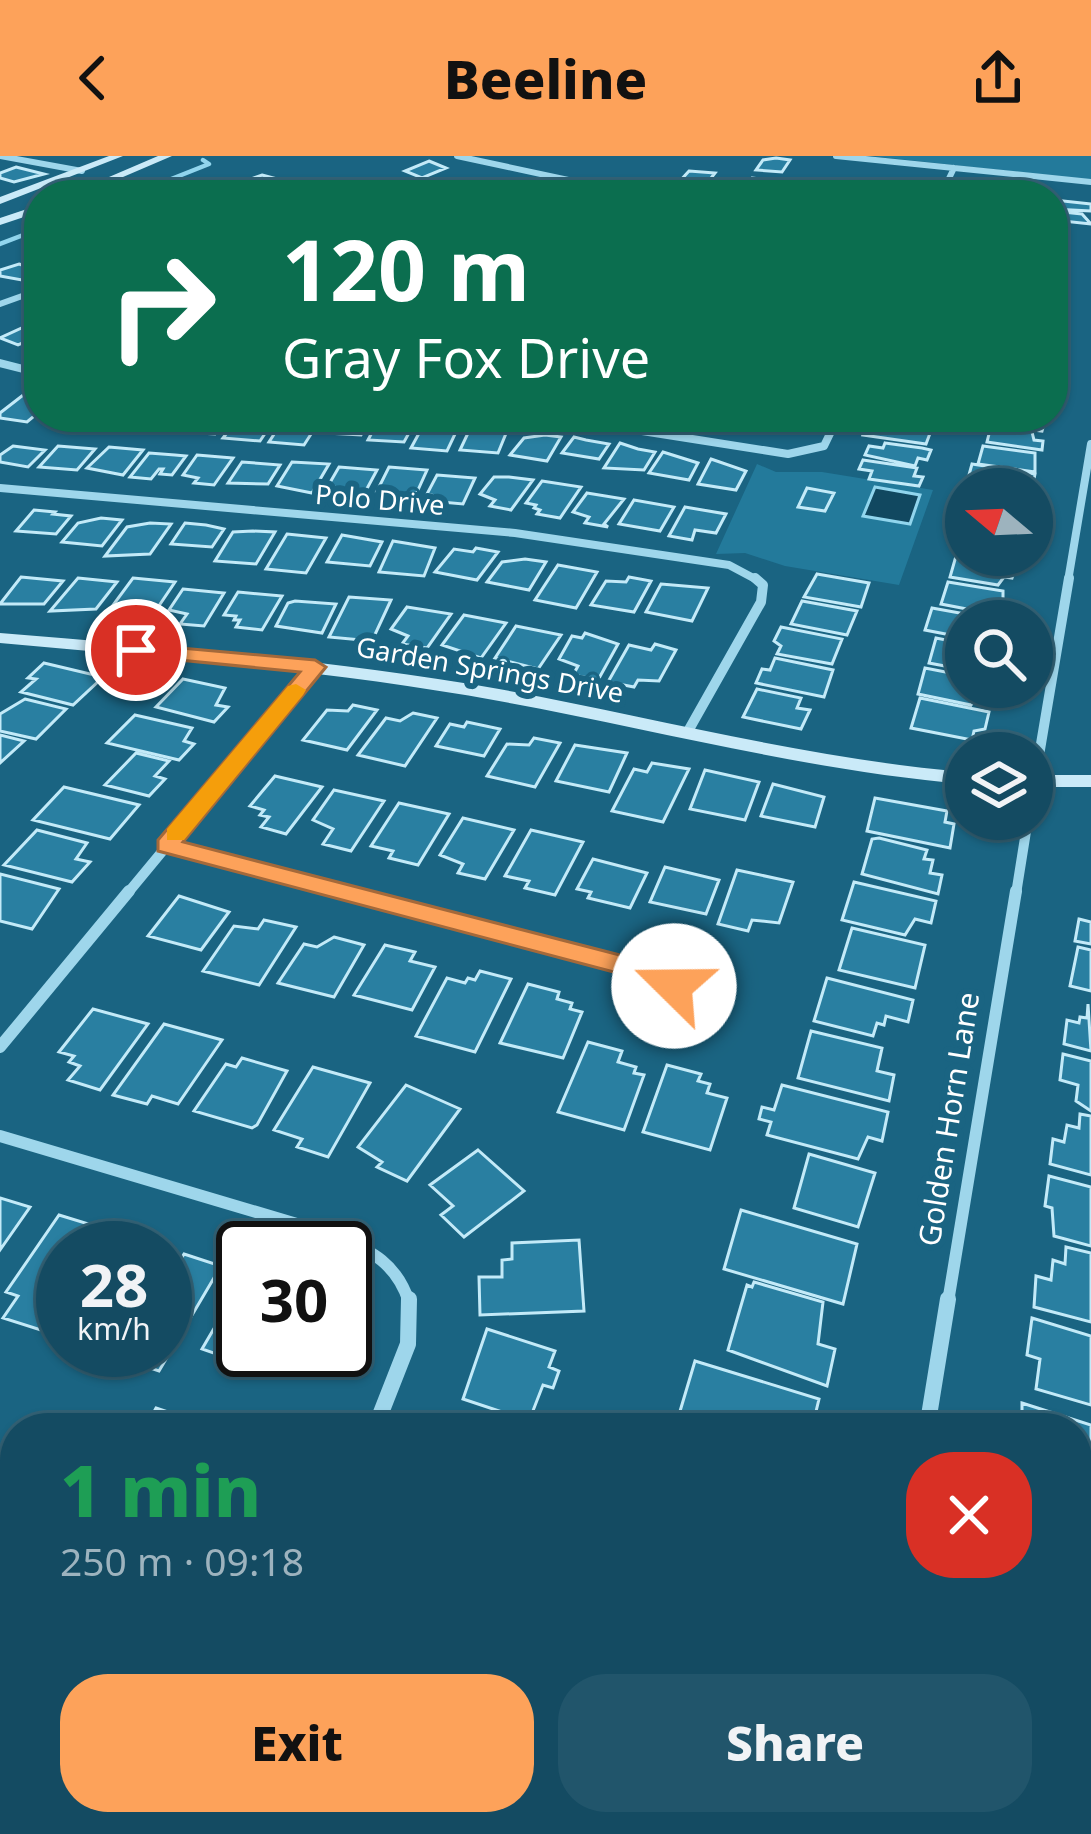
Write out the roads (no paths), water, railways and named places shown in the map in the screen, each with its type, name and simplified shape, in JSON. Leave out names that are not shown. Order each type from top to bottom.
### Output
[{"type":"street","points":[[57,180],[118,156]]},
{"type":"street","points":[[109,180],[167,156]]},
{"type":"street","points":[[836,156],[1091,182]]},
{"type":"street","points":[[464,157],[568,180]]},
{"type":"street","points":[[2,158],[82,171]]},
{"type":"street","points":[[948,180],[954,168]]},
{"type":"street","points":[[647,432],[772,452],[814,450],[827,442],[831,432]]},
{"type":"street","points":[[1042,732],[1091,444]]},
{"type":"street","name":"Polo Drive","points":[[0,488],[515,533],[729,565],[763,586],[760,602],[687,733]]},
{"type":"street","name":"Garden Springs Drive","points":[[3,641],[315,667],[428,682],[815,759],[945,775]]},
{"type":"street","points":[[0,1047],[315,667]]},
{"type":"street","points":[[1053,785],[1091,782]]},
{"type":"street","name":"Golden Horn Lane","points":[[929,1413],[1025,840]]},
{"type":"street","points":[[166,846],[633,968],[709,1008]]},
{"type":"street","points":[[0,1136],[337,1236],[386,1261],[403,1286],[410,1320],[408,1358],[382,1413]]},
{"type":"waterway","points":[[169,180],[209,164],[203,160]]},
{"type":"waterway","points":[[0,244],[24,235]]}]
